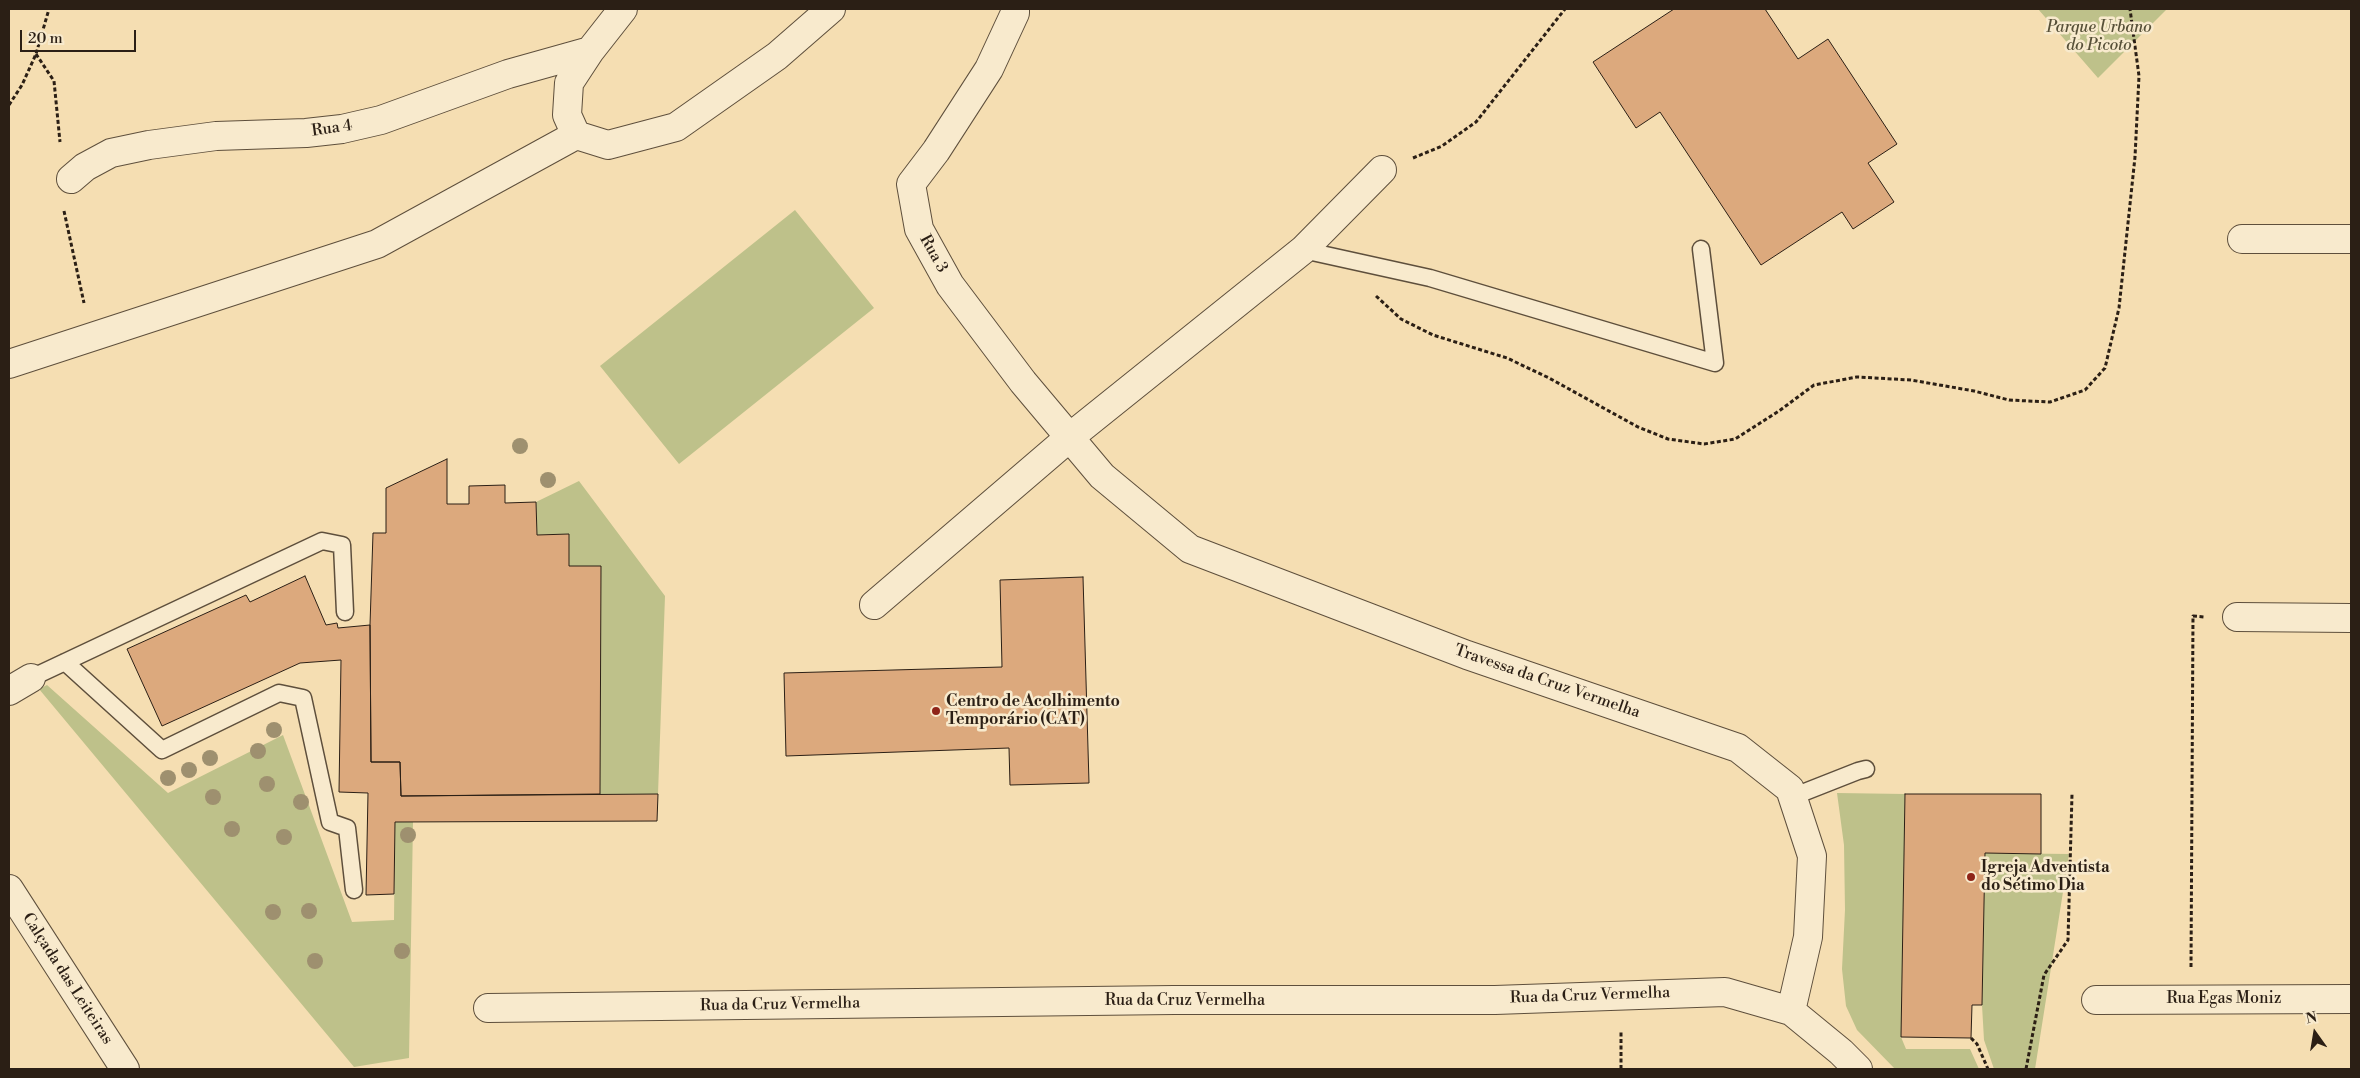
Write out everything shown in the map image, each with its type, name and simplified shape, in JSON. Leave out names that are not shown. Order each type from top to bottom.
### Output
[{"type":"street","points":[[576,135],[567,115],[569,83],[623,9]]},
{"type":"street","points":[[9,364],[376,244],[576,135],[608,145],[676,127],[777,56],[831,9]]},
{"type":"street","name":"Rua 3","points":[[1014,9],[1015,13],[989,69],[936,150],[911,184],[919,228],[950,286],[1023,382],[1102,476]]},
{"type":"street","name":"Rua 4","points":[[71,178],[85,167],[111,153],[150,144],[216,136],[306,133],[342,129],[380,120],[508,74],[590,52]]},
{"type":"street","points":[[874,605],[1070,437],[1302,250],[1382,170]]},
{"type":"street","points":[[2242,239],[2351,240]]},
{"type":"street","name":"Travessa da Cruz Vermelha","points":[[1102,476],[1190,549],[1467,655],[1738,748],[1790,789],[1812,856],[1808,937],[1791,1011]]},
{"type":"street","points":[[2237,617],[2351,618]]},
{"type":"street","name":"Calçada das Leiteiras","points":[[9,889],[125,1069]]},
{"type":"street","name":"Rua da Cruz Vermelha","points":[[488,1008],[1174,1000],[1495,1000],[1724,992],[1791,1011],[1841,1052],[1858,1069]]},
{"type":"street","name":"Rua Egas Moniz","points":[[2096,1000],[2351,999]]},
{"type":"lane","points":[[1302,250],[1430,278],[1715,363],[1701,249]]},
{"type":"lane","points":[[20,684],[322,542],[342,545],[345,612]]},
{"type":"lane","points":[[65,662],[162,750],[279,694],[303,698],[330,822],[347,828],[354,890]]},
{"type":"lane","points":[[1792,798],[1858,770],[1866,769]]},
{"type":"path","points":[[9,105],[22,86],[36,54],[49,9]]},
{"type":"path","points":[[1382,170],[1442,146],[1476,122],[1565,9]]},
{"type":"path","points":[[1355,262],[1374,294],[1401,319],[1433,335],[1507,358],[1549,378],[1638,427],[1668,440],[1704,444],[1735,439],[1779,411],[1814,385],[1857,377],[1911,380],[1974,391],[2009,400],[2050,402],[2085,390],[2105,368],[2119,308],[2135,156],[2139,76],[2130,9]]},
{"type":"path","points":[[36,54],[54,81],[64,172],[71,178],[63,214],[92,337]]},
{"type":"path","points":[[2191,999],[2193,616],[2237,617]]},
{"type":"path","points":[[2026,1069],[2044,975],[2068,940],[2072,794]]},
{"type":"path","points":[[1971,1038],[1977,1044],[1988,1069]]},
{"type":"green space","name":"Parque Urbano do Picoto","points":[[2038,9],[2167,9],[2098,78]]},
{"type":"green space","points":[[795,210],[874,308],[679,464],[600,366]]},
{"type":"green space","points":[[579,481],[665,596],[658,794],[600,794],[601,567],[569,566],[568,534],[537,535],[536,502]]},
{"type":"green space","points":[[47,685],[168,793],[283,735],[352,922],[394,920],[395,822],[413,822],[409,1058],[354,1067],[39,689]]},
{"type":"green space","points":[[1837,793],[1905,794],[1901,1037],[1906,1049],[1970,1049],[1979,1069],[1895,1069],[1857,1030],[1846,1006],[1842,969],[1845,910],[1844,845]]},
{"type":"green space","points":[[1985,853],[2069,854],[2035,1069],[1994,1069],[1984,1040],[1982,1005]]},
{"type":"building","points":[[1674,9],[1765,9],[1798,59],[1828,39],[1897,144],[1868,163],[1894,202],[1853,229],[1842,212],[1761,265],[1660,112],[1636,128],[1593,62]]},
{"type":"building","points":[[447,459],[447,504],[469,504],[469,486],[505,485],[505,503],[536,502],[537,535],[569,534],[569,566],[601,566],[600,794],[401,796],[400,762],[371,762],[370,625],[373,533],[386,533],[386,488]]},
{"type":"building","points":[[305,576],[326,625],[337,623],[338,628],[370,625],[371,762],[400,762],[401,796],[658,794],[657,821],[395,822],[394,894],[366,895],[368,793],[339,792],[341,660],[300,663],[162,726],[127,649],[246,595],[250,602]]},
{"type":"building","name":"Centro de Acolhimento Temporário (CAT)","points":[[1083,577],[1089,783],[1010,785],[1009,748],[786,756],[784,673],[1002,667],[1000,580]]},
{"type":"building","name":"Igreja Adventista do Sétimo Dia","points":[[1905,794],[2041,794],[2041,854],[1985,853],[1982,1005],[1972,1005],[1971,1038],[1901,1037]]},
{"type":"place","name":"Centro de Acolhimento Temporário (CAT)","points":[[936,711]]},
{"type":"place","name":"Igreja Adventista do Sétimo Dia","points":[[1971,877]]}]
